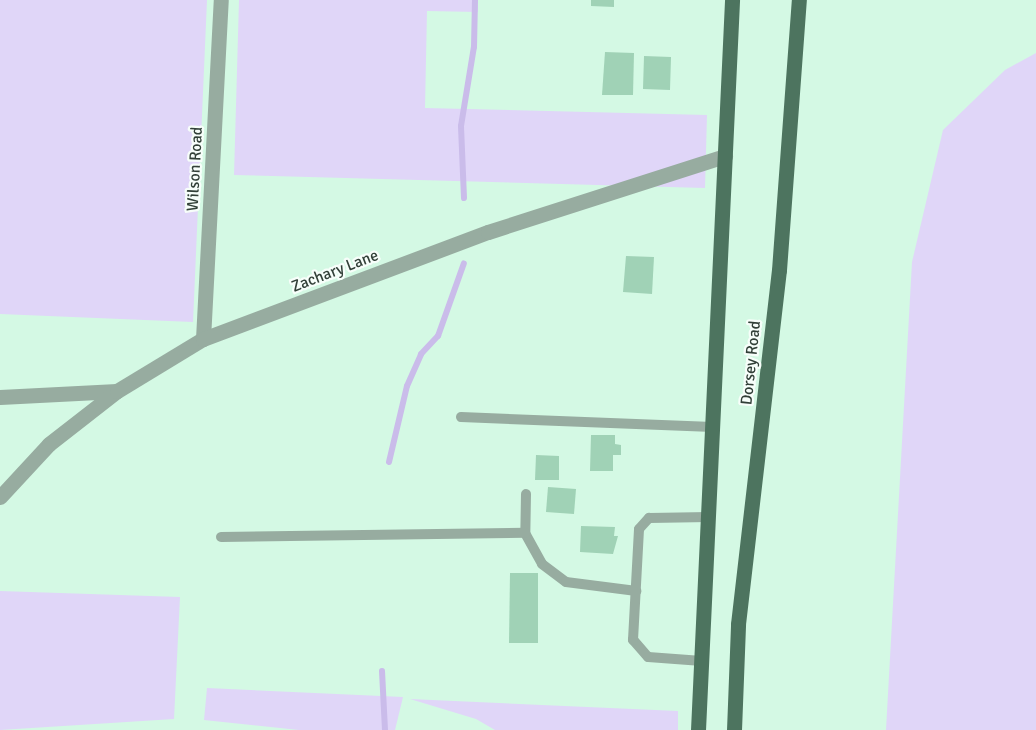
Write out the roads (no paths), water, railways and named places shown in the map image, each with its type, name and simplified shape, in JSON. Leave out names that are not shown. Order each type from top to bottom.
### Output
[{"type":"main road","name":"Dorsey Road","points":[[698,730],[732,0]]},
{"type":"main road","name":"Dorsey Road","points":[[734,730],[738,624],[779,270],[799,0]]},
{"type":"street","name":"Wilson Road","points":[[203,339],[221,0]]},
{"type":"street","name":"Zachary Lane","points":[[0,497],[49,444],[117,391],[203,339],[488,232],[725,156]]},
{"type":"street","points":[[0,398],[117,391]]},
{"type":"lane","points":[[460,417],[713,427]]},
{"type":"lane","points":[[526,494],[525,533],[542,564],[566,582],[636,591]]},
{"type":"lane","points":[[702,661],[648,657],[640,651],[633,640],[642,522],[649,518],[709,516]]},
{"type":"lane","points":[[221,537],[525,533]]},
{"type":"waterway","points":[[464,198],[461,126],[474,47],[475,0]]},
{"type":"waterway","points":[[389,462],[407,386],[421,354],[438,336],[464,263]]},
{"type":"waterway","points":[[382,671],[385,730]]}]
